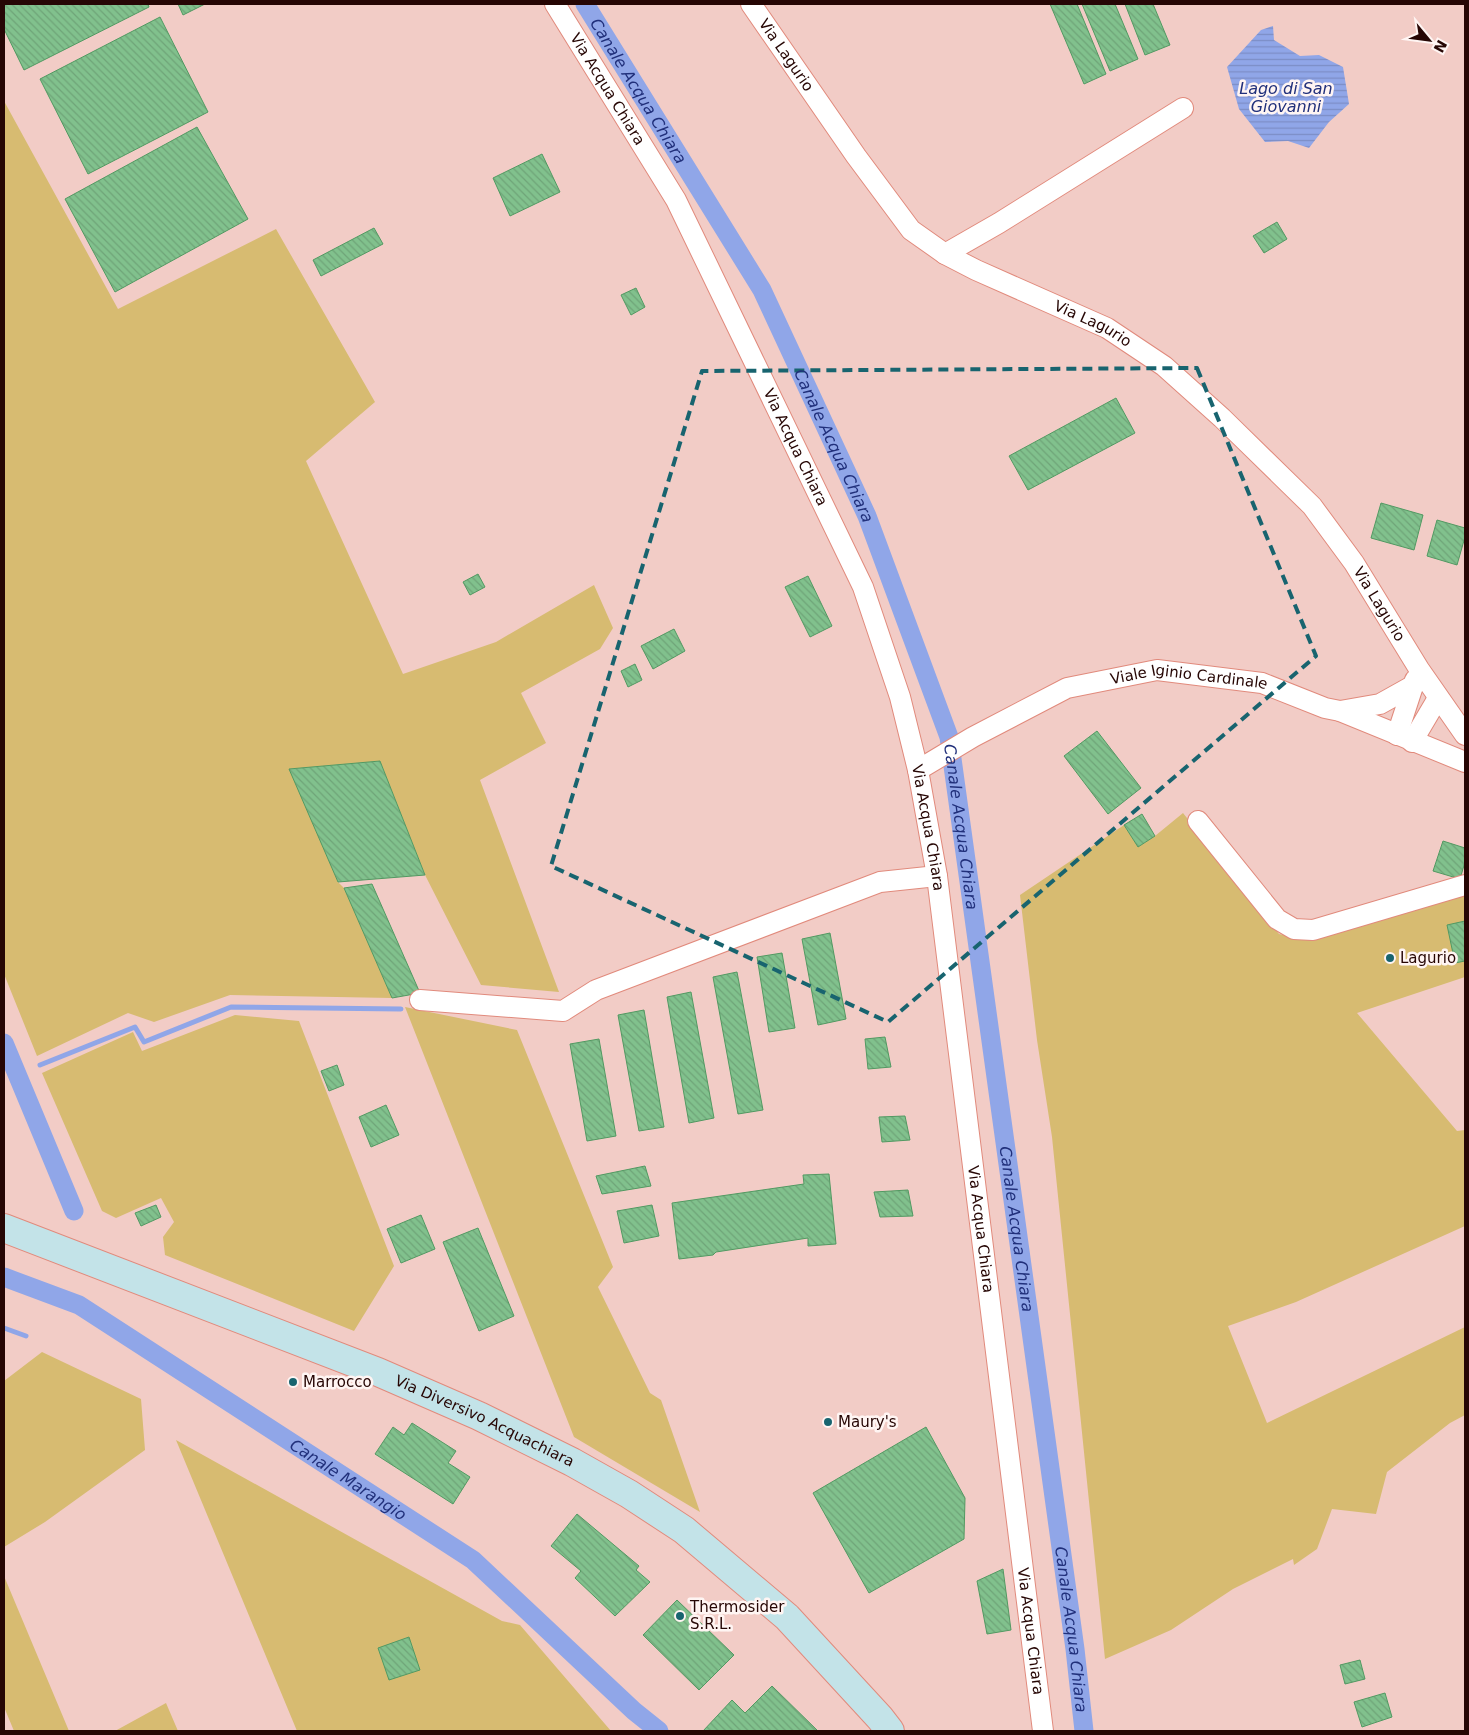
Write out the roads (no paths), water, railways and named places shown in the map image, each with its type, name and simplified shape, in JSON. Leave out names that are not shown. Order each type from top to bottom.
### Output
[{"type":"main road","name":"Via Diversivo Acquachiara","points":[[4,1228],[395,1380],[480,1416],[572,1462],[684,1530],[788,1617],[890,1731]]},
{"type":"street","name":"Via Acqua Chiara","points":[[555,4],[676,200],[859,578],[900,697],[927,765],[937,876],[1043,1731]]},
{"type":"street","name":"Via Lagurio","points":[[751,4],[856,156],[911,230],[945,254],[976,270],[1107,328],[1164,366],[1222,418],[1312,506],[1354,563],[1417,677],[1438,698],[1465,735]]},
{"type":"street","points":[[945,254],[999,223],[1183,108]]},
{"type":"street","name":"Viale Iginio Cardinale","points":[[927,765],[973,737],[1067,688],[1157,670],[1262,683],[1325,708],[1340,711],[1465,762]]},
{"type":"street","points":[[1340,711],[1380,704],[1417,677]]},
{"type":"street","points":[[1405,738],[1417,677]]},
{"type":"street","points":[[1405,738],[1438,698]]},
{"type":"street","points":[[1198,821],[1276,919],[1294,929],[1313,930],[1465,885]]},
{"type":"street","points":[[420,1000],[563,1011],[596,990],[880,882],[937,876]]},
{"type":"water","name":"Lago di San Giovanni","points":[[1273,26],[1274,40],[1300,56],[1319,55],[1343,67],[1349,104],[1329,122],[1309,148],[1288,141],[1265,142],[1239,109],[1227,67],[1261,30]]},
{"type":"waterway","name":"Canale Acqua Chiara","points":[[585,4],[762,290],[867,516],[949,737],[1075,1649],[1084,1731]]},
{"type":"waterway","points":[[40,1065],[135,1027],[144,1042],[231,1007],[401,1009]]},
{"type":"waterway","points":[[4,1043],[74,1211]]},
{"type":"waterway","points":[[17,1074],[23,1072]]},
{"type":"waterway","name":"Canale Marangio","points":[[4,1277],[79,1305],[473,1560],[634,1711],[659,1731]]},
{"type":"waterway","points":[[4,1328],[26,1336]]},
{"type":"place","name":"Lagurio","points":[[1390,958]]},
{"type":"place","name":"Marrocco","points":[[293,1382]]},
{"type":"place","name":"Maury's","points":[[828,1422]]},
{"type":"place","name":"Thermosider S.R.L.","points":[[680,1616]]}]
